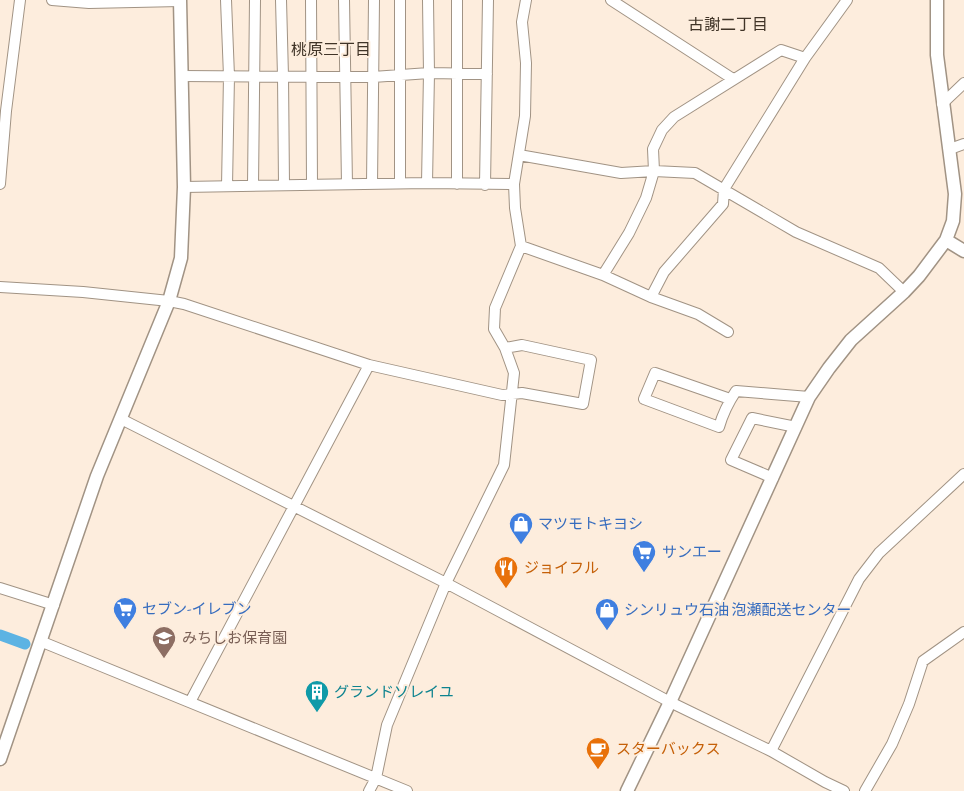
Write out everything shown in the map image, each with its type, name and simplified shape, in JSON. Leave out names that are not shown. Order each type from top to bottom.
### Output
[{"type":"street","points":[[0,184],[6,110],[20,0]]},
{"type":"street","points":[[0,758],[98,476],[169,301],[181,258],[184,187],[180,1],[89,3],[52,0]]},
{"type":"street","points":[[226,0],[228,186]]},
{"type":"street","points":[[253,186],[255,0]]},
{"type":"street","points":[[281,0],[284,185]]},
{"type":"street","points":[[311,0],[312,184]]},
{"type":"street","points":[[344,0],[346,184]]},
{"type":"street","points":[[372,184],[374,0]]},
{"type":"street","points":[[400,0],[400,183]]},
{"type":"street","points":[[427,183],[428,0]]},
{"type":"street","points":[[457,0],[457,184]]},
{"type":"street","points":[[485,185],[488,0]]},
{"type":"street","points":[[369,791],[376,778],[387,725],[446,584],[504,465],[514,372],[505,348],[494,329],[494,308],[521,246],[515,208],[514,184],[525,116],[526,64],[522,22],[526,0]]},
{"type":"street","points":[[610,0],[733,79]]},
{"type":"street","points":[[651,297],[664,272],[723,204],[724,189],[805,58],[847,0]]},
{"type":"street","points":[[628,791],[809,397],[851,340],[904,292],[946,240],[953,221],[955,194],[937,55],[937,0]]},
{"type":"street","points":[[604,275],[629,233],[646,198],[654,171],[653,149],[662,130],[674,117],[781,50],[805,58]]},
{"type":"street","points":[[181,76],[373,77],[429,73],[487,74]]},
{"type":"street","points":[[942,104],[964,83]]},
{"type":"street","points":[[950,149],[964,144]]},
{"type":"street","points":[[519,155],[620,174],[654,171],[695,173],[796,232],[879,268],[904,292]]},
{"type":"street","points":[[184,187],[400,183],[514,184]]},
{"type":"street","points":[[946,240],[964,251]]},
{"type":"street","points":[[521,246],[604,275],[651,297],[698,314],[728,332]]},
{"type":"street","points":[[0,287],[83,292],[184,304],[369,365],[502,395],[522,393],[583,404],[591,360],[522,345],[505,348]]},
{"type":"street","points":[[190,702],[369,365]]},
{"type":"street","points":[[730,399],[655,374],[644,399],[719,427],[726,404],[730,399],[736,391],[809,397]]},
{"type":"street","points":[[773,478],[731,460],[752,418],[796,426]]},
{"type":"street","points":[[121,419],[446,584],[670,702],[771,751],[822,787],[844,791]]},
{"type":"street","points":[[771,751],[859,579],[879,553],[964,474]]},
{"type":"street","points":[[0,588],[54,605]]},
{"type":"street","points":[[865,791],[892,744],[924,661],[964,632]]},
{"type":"street","points":[[40,641],[407,791]]},
{"type":"waterway","points":[[0,635],[25,644]]},
{"type":"place","name":"マツモトキヨシ","points":[[521,545]]},
{"type":"place","name":"サンエー","points":[[644,573]]},
{"type":"place","name":"ジョイフル","points":[[506,589]]},
{"type":"place","name":"セブン-イレブン","points":[[125,630]]},
{"type":"place","name":"シンリュウ石油 泡瀬配送センター","points":[[607,631]]},
{"type":"place","name":"みちしお保育園","points":[[164,659]]},
{"type":"place","name":"グランドソレイユ","points":[[317,713]]},
{"type":"place","name":"スターバックス","points":[[598,770]]},
{"type":"district","name":"古謝二丁目","points":[[728,25]]},
{"type":"district","name":"桃原三丁目","points":[[331,50]]}]
